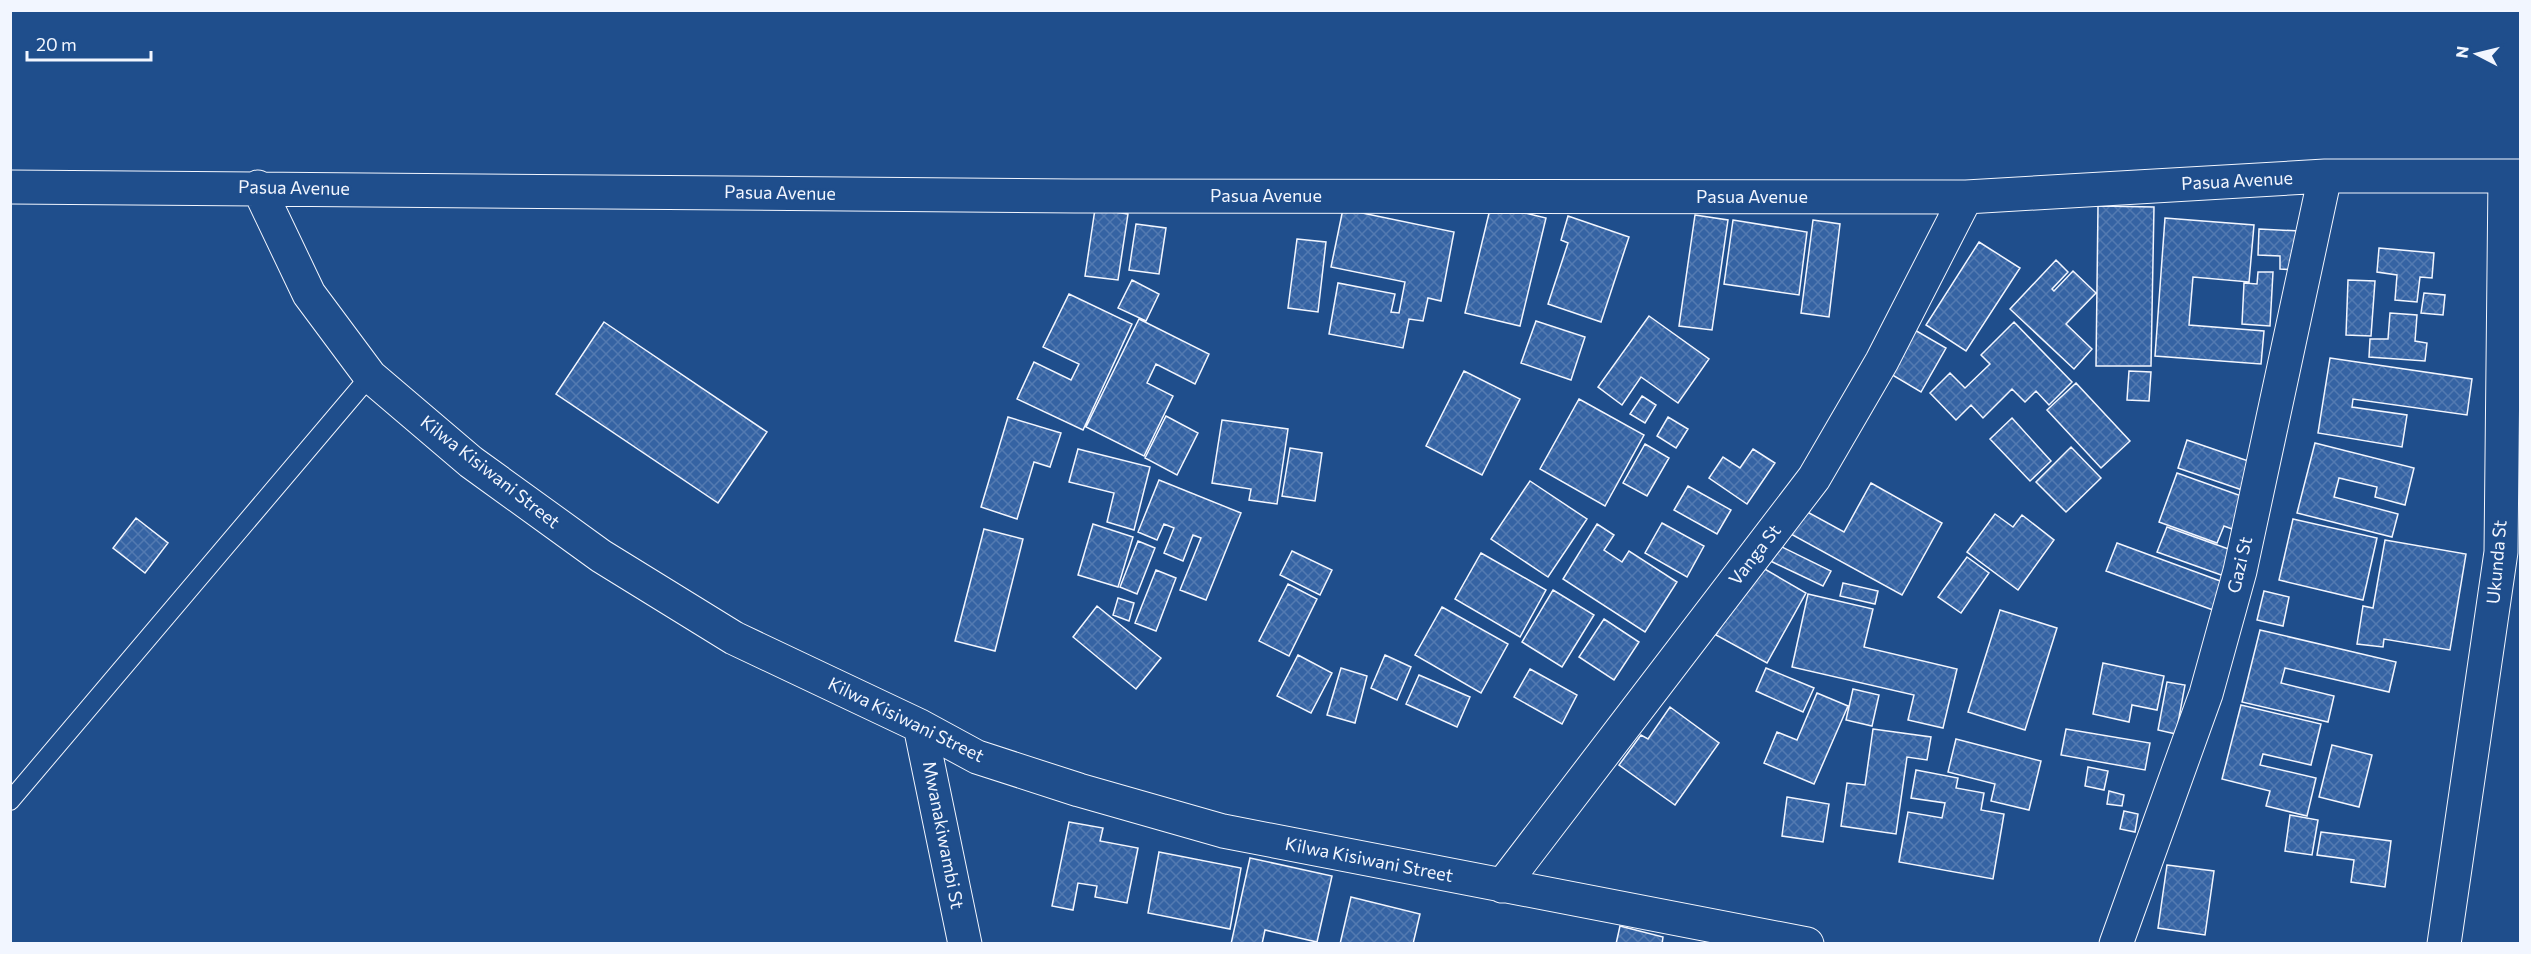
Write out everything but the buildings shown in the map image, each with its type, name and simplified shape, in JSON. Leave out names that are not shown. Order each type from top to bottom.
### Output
[{"type":"street","name":"Pasua Avenue","points":[[10,187],[1063,196],[1966,197],[2325,176],[2513,176]]},
{"type":"street","name":"Gazi St","points":[[2116,944],[2206,694],[2240,571],[2325,176]]},
{"type":"street","name":"Ukunda St","points":[[2444,944],[2501,552],[2513,176]]},
{"type":"street","name":"Kilwa Kisiwani Street","points":[[258,188],[309,294],[370,376],[471,462],[601,556],[735,638],[920,726],[977,757],[1079,790],[1223,831],[1807,944]]},
{"type":"street","name":"Vanga St","points":[[1502,886],[1814,478],[1882,361],[1966,197]]},
{"type":"street","name":"Mwanakiwambi St","points":[[920,726],[965,944]]},
{"type":"lane","points":[[10,801],[370,376]]}]
